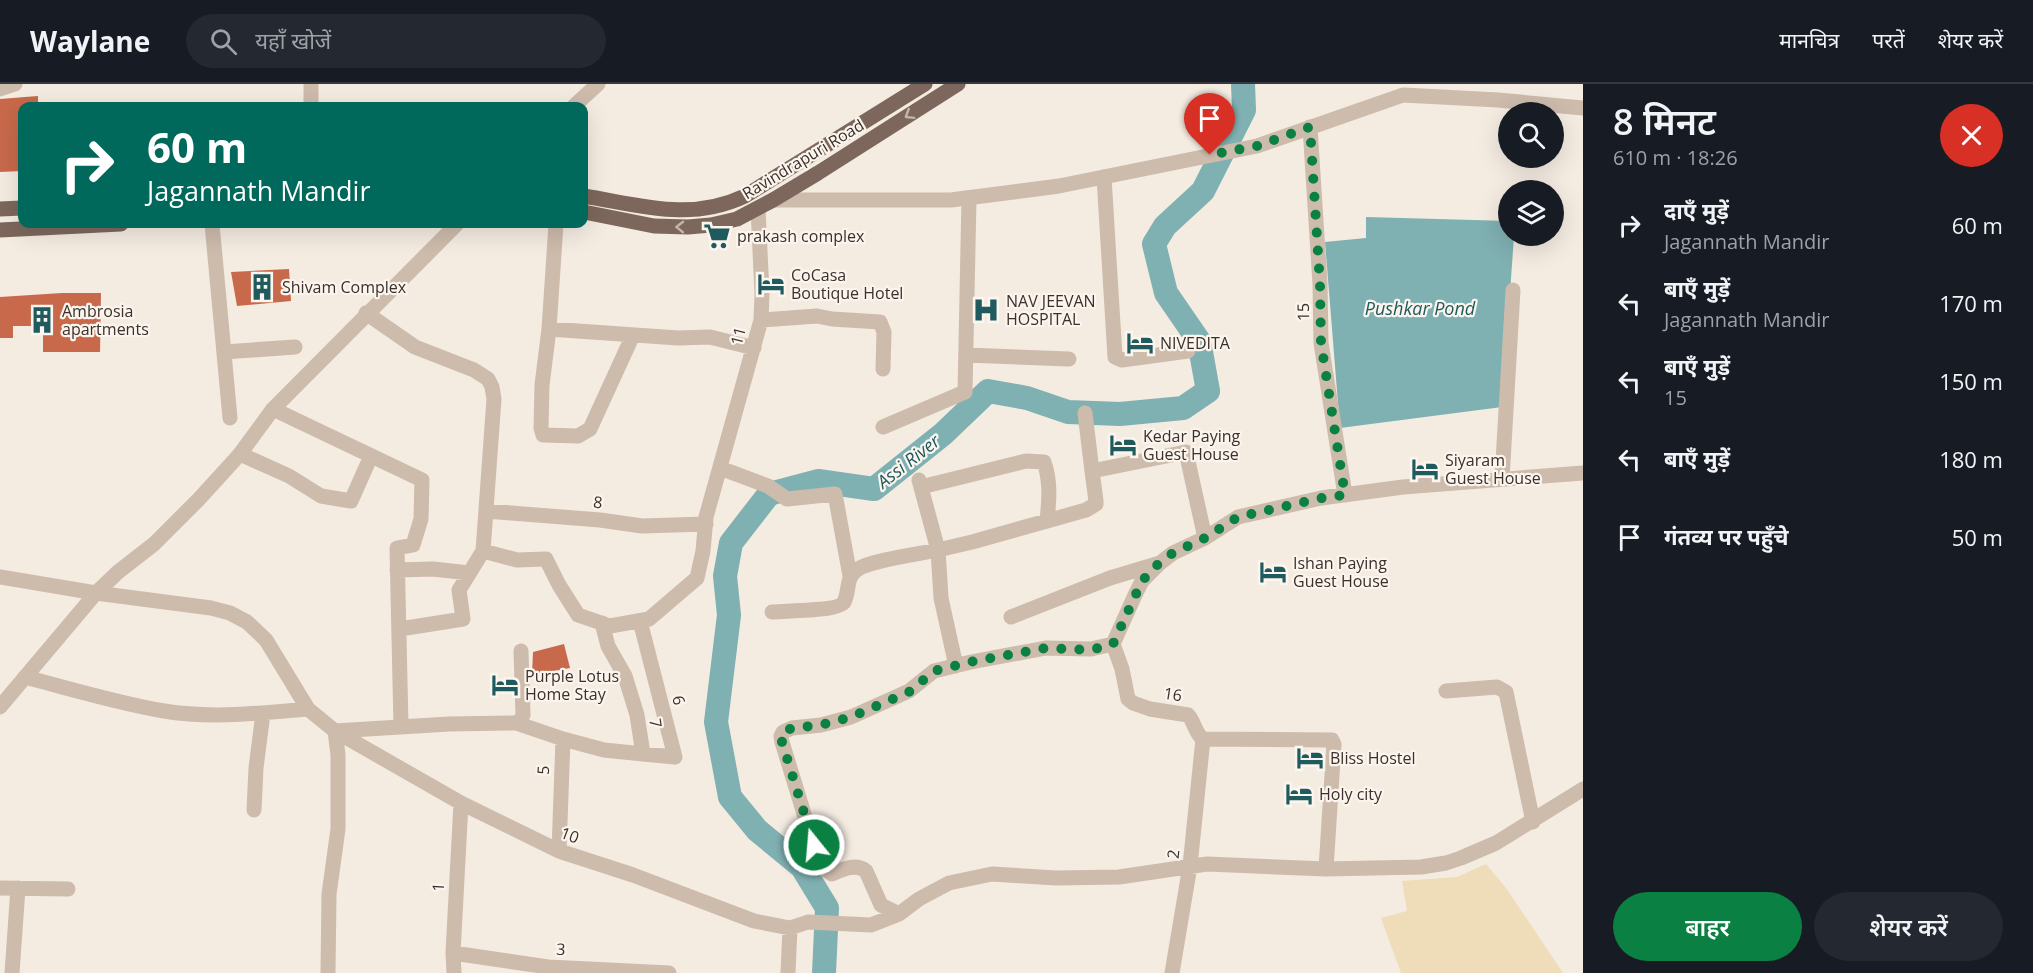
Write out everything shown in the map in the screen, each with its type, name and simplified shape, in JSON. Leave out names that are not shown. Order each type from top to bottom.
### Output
[{"type":"main road","name":"Ravindrapuri Road","points":[[588,197],[673,211],[727,205],[925,84]]},
{"type":"main road","name":"Ravindrapuri Road","points":[[588,213],[654,226],[688,227],[737,219],[773,200],[958,84]]},
{"type":"main road","points":[[0,209],[18,208]]},
{"type":"main road","points":[[0,230],[40,228]]},
{"type":"street","points":[[0,89],[15,84]]},
{"type":"street","points":[[311,84],[311,102]]},
{"type":"street","points":[[578,102],[598,84]]},
{"type":"street","points":[[773,200],[951,200],[1059,186],[1257,146],[1403,95],[1498,100],[1583,108]]},
{"type":"street","name":"15","points":[[1310,127],[1320,284],[1321,343],[1345,495]]},
{"type":"street","points":[[1104,177],[1115,357],[1122,360],[1188,351]]},
{"type":"street","points":[[883,427],[965,392],[969,198]]},
{"type":"street","name":"11","points":[[640,621],[649,619],[697,578],[706,524],[761,320],[758,208]]},
{"type":"street","points":[[212,228],[230,418]]},
{"type":"street","points":[[0,706],[96,593],[118,572],[154,544],[240,454],[273,409],[453,228]]},
{"type":"street","points":[[556,228],[549,329],[542,385],[540,429],[543,435],[578,436],[590,429],[633,335]]},
{"type":"street","points":[[1502,479],[1513,290]]},
{"type":"street","points":[[366,314],[415,347],[474,370],[488,378],[494,399],[483,551],[459,590],[462,619],[400,629]]},
{"type":"street","points":[[761,320],[817,316],[832,320],[880,322],[884,332],[883,369]]},
{"type":"street","points":[[549,329],[678,338],[710,337],[754,348]]},
{"type":"street","points":[[224,352],[295,347]]},
{"type":"street","points":[[966,355],[1069,359]]},
{"type":"street","points":[[273,409],[422,480],[421,519],[413,545],[397,548],[401,726]]},
{"type":"street","points":[[850,576],[860,567],[938,550],[1047,521],[1086,510],[1096,504],[1085,413]]},
{"type":"street","points":[[1092,471],[1186,452],[1205,538]]},
{"type":"street","points":[[240,454],[289,476],[321,496],[351,501],[370,456]]},
{"type":"street","points":[[956,666],[941,598],[938,550],[920,484],[1026,461],[1044,462],[1050,487],[1047,521]]},
{"type":"street","points":[[720,468],[768,486],[787,499],[835,494],[850,576],[845,601],[840,606],[772,612]]},
{"type":"street","points":[[899,914],[881,905],[866,871],[862,868],[855,866],[832,874],[820,866],[781,736],[783,732],[792,728],[821,725],[851,717],[909,692],[934,671],[1046,648],[1091,650],[1113,644],[1142,581],[1160,562],[1238,517],[1322,498],[1403,487],[1583,473]]},
{"type":"street","name":"8","points":[[486,511],[600,520],[642,526],[706,524]]},
{"type":"street","points":[[483,551],[517,560],[546,559],[578,615],[610,626],[640,621]]},
{"type":"street","points":[[1011,617],[1110,578],[1160,562]]},
{"type":"street","points":[[397,570],[433,569],[469,573]]},
{"type":"street","name":"10","points":[[0,577],[96,593],[211,608],[230,613],[247,622],[266,640],[308,709],[335,731],[461,803],[559,851],[633,875],[754,921],[790,928],[808,922],[871,925],[899,914],[919,899],[949,883],[992,874],[1056,878],[1119,877],[1207,864],[1326,869],[1421,867],[1461,858],[1496,843],[1583,789]]},
{"type":"street","name":"6","points":[[640,621],[675,757],[643,754]]},
{"type":"street","name":"7","points":[[602,623],[608,646],[625,676],[634,705],[643,754]]},
{"type":"street","name":"16","points":[[1113,644],[1120,662],[1128,699],[1150,709],[1188,715],[1197,733],[1203,739]]},
{"type":"street","points":[[516,723],[523,715],[521,651]]},
{"type":"street","points":[[25,677],[166,712],[263,713],[308,709]]},
{"type":"street","points":[[1446,692],[1497,687],[1506,692],[1533,822]]},
{"type":"street","points":[[254,810],[256,768],[263,713]]},
{"type":"street","points":[[328,973],[329,894],[338,829],[338,755],[335,731],[401,726],[516,723],[604,750],[643,754]]},
{"type":"street","name":"5","points":[[559,851],[563,739]]},
{"type":"street","points":[[1203,739],[1329,739],[1334,744],[1326,869]]},
{"type":"street","name":"2","points":[[1172,973],[1190,866],[1203,739]]},
{"type":"street","name":"1","points":[[454,973],[453,952],[461,803]]},
{"type":"street","points":[[0,888],[68,889]]},
{"type":"street","points":[[12,973],[18,888]]},
{"type":"street","points":[[788,973],[790,928]]},
{"type":"street","name":"3","points":[[453,952],[547,970],[669,973]]},
{"type":"sand","points":[[1486,864],[1506,888],[1563,973],[1401,973],[1381,918],[1407,911],[1402,881],[1457,877]]},
{"type":"water","name":"Pushkar Pond","points":[[1366,217],[1498,221],[1498,246],[1513,246],[1502,407],[1340,428],[1325,242],[1366,238]]},
{"type":"building","points":[[38,96],[38,102],[18,102],[18,171],[0,172],[0,99]]},
{"type":"building","name":"Shivam Complex","points":[[289,269],[291,301],[237,306],[231,272]]},
{"type":"building","name":"Ambrosia apartments","points":[[101,293],[100,352],[43,352],[43,326],[13,326],[13,338],[0,338],[0,297]]},
{"type":"building","points":[[564,644],[570,668],[532,675],[533,652]]},
{"type":"waterway","name":"Assi River","points":[[824,973],[827,908],[802,867],[757,830],[730,797],[716,722],[729,615],[725,576],[731,543],[769,494],[818,481],[874,489],[943,434],[988,391],[1027,398],[1068,412],[1120,414],[1183,408],[1208,391],[1199,341],[1166,293],[1154,244],[1165,226],[1203,191],[1244,110],[1243,84]]},
{"type":"place","name":"prakash complex","points":[[717,236]]},
{"type":"place","name":"CoCasa Boutique Hotel","points":[[771,284]]},
{"type":"place","name":"Shivam Complex","points":[[262,287]]},
{"type":"place","name":"NAV JEEVAN HOSPITAL","points":[[986,310]]},
{"type":"place","name":"Ambrosia apartments","points":[[42,320]]},
{"type":"place","name":"NIVEDITA","points":[[1140,343]]},
{"type":"place","name":"Kedar Paying Guest House","points":[[1123,445]]},
{"type":"place","name":"Siyaram Guest House","points":[[1425,469]]},
{"type":"place","name":"Ishan Paying Guest House","points":[[1273,572]]},
{"type":"place","name":"Purple Lotus Home Stay","points":[[505,685]]},
{"type":"place","name":"Bliss Hostel","points":[[1310,758]]},
{"type":"place","name":"Holy city","points":[[1299,794]]},
{"type":"route","points":[[814,845],[782,742],[783,732],[792,728],[821,725],[851,717],[909,692],[934,671],[1046,648],[1091,650],[1113,644],[1142,581],[1160,562],[1173,553],[1205,538],[1238,517],[1345,495],[1321,343],[1320,284],[1310,127],[1257,146],[1210,155]]}]
